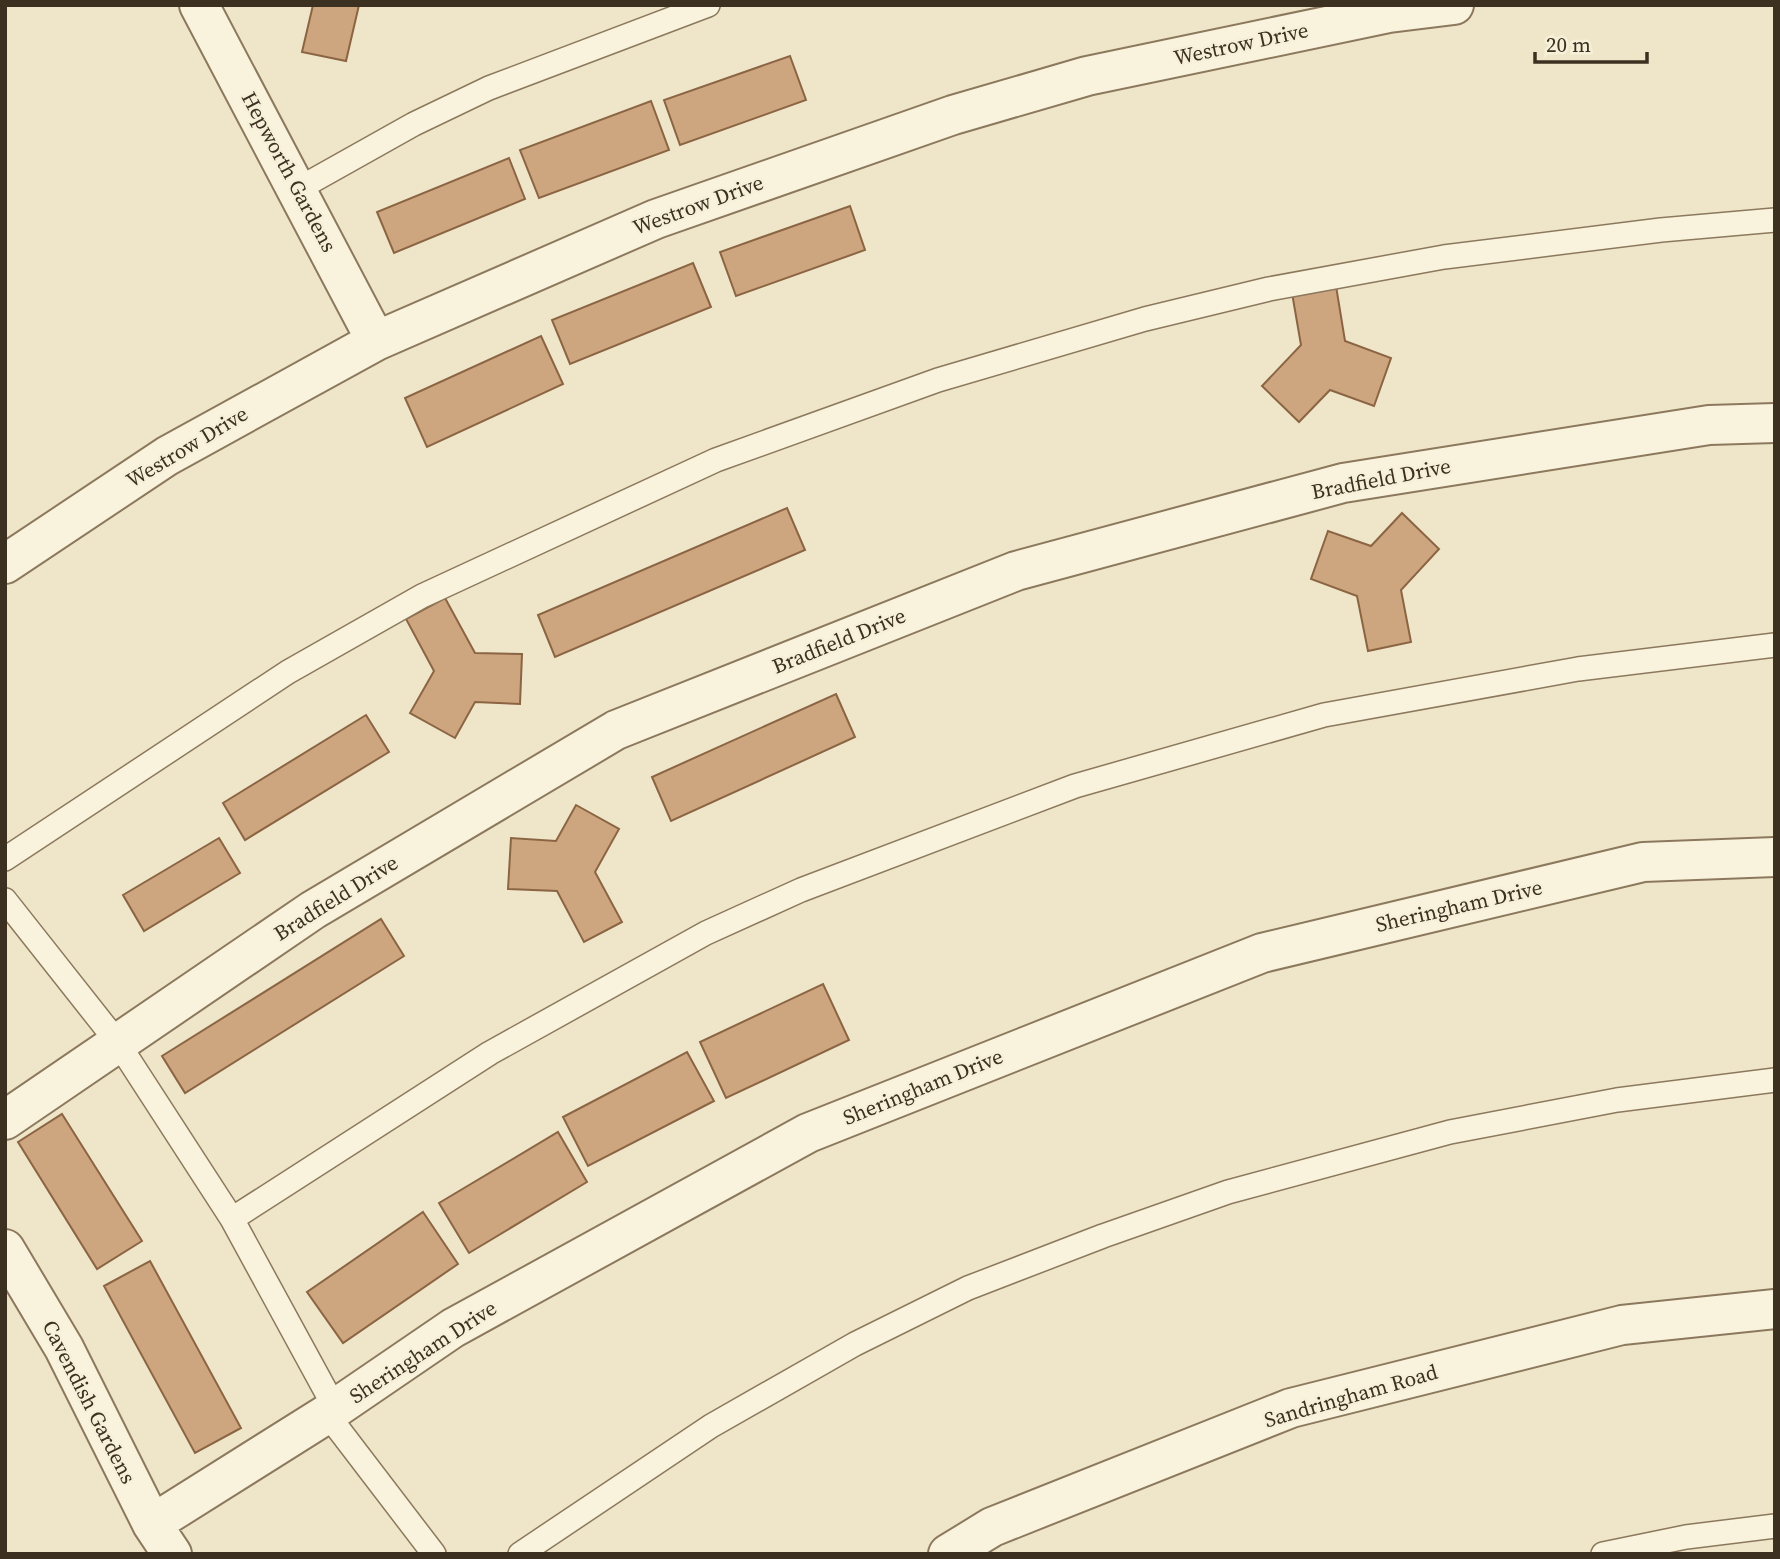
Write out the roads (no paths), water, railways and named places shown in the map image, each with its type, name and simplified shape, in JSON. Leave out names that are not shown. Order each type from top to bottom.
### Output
[{"type":"street","name":"Hepworth Gardens","points":[[200,5],[376,341]]},
{"type":"street","name":"Westrow Drive","points":[[5,564],[167,456],[376,341],[656,219],[953,115],[1087,76],[1389,13],[1454,5]]},
{"type":"street","name":"Bradfield Drive","points":[[5,1119],[313,910],[616,730],[1016,572],[1343,483],[1709,425],[1775,423]]},
{"type":"street","name":"Sheringham Drive","points":[[162,1539],[331,1411],[453,1328],[808,1133],[1262,953],[1643,862],[1775,857]]},
{"type":"street","name":"Cavendish Gardens","points":[[5,1249],[64,1348],[162,1539]]},
{"type":"street","name":"Sandringham Road","points":[[948,1554],[992,1527],[1291,1409],[1622,1325],[1775,1309]]},
{"type":"lane","points":[[298,189],[414,124],[489,88],[708,5]]},
{"type":"lane","points":[[5,859],[288,672],[422,596],[716,460],[938,380],[1145,318],[1269,289],[1444,257],[1661,230],[1775,220]]},
{"type":"lane","points":[[232,1219],[489,1053],[706,933],[801,890],[1037,800],[1075,786],[1324,715],[1578,668],[1775,645]]},
{"type":"lane","points":[[5,900],[118,1043],[232,1219],[331,1411],[434,1554]]},
{"type":"lane","points":[[520,1554],[711,1426],[855,1345],[968,1288],[1102,1236],[1228,1192],[1450,1132],[1617,1100],[1775,1080]]},
{"type":"lane","points":[[1603,1554],[1685,1536],[1775,1526]]}]
